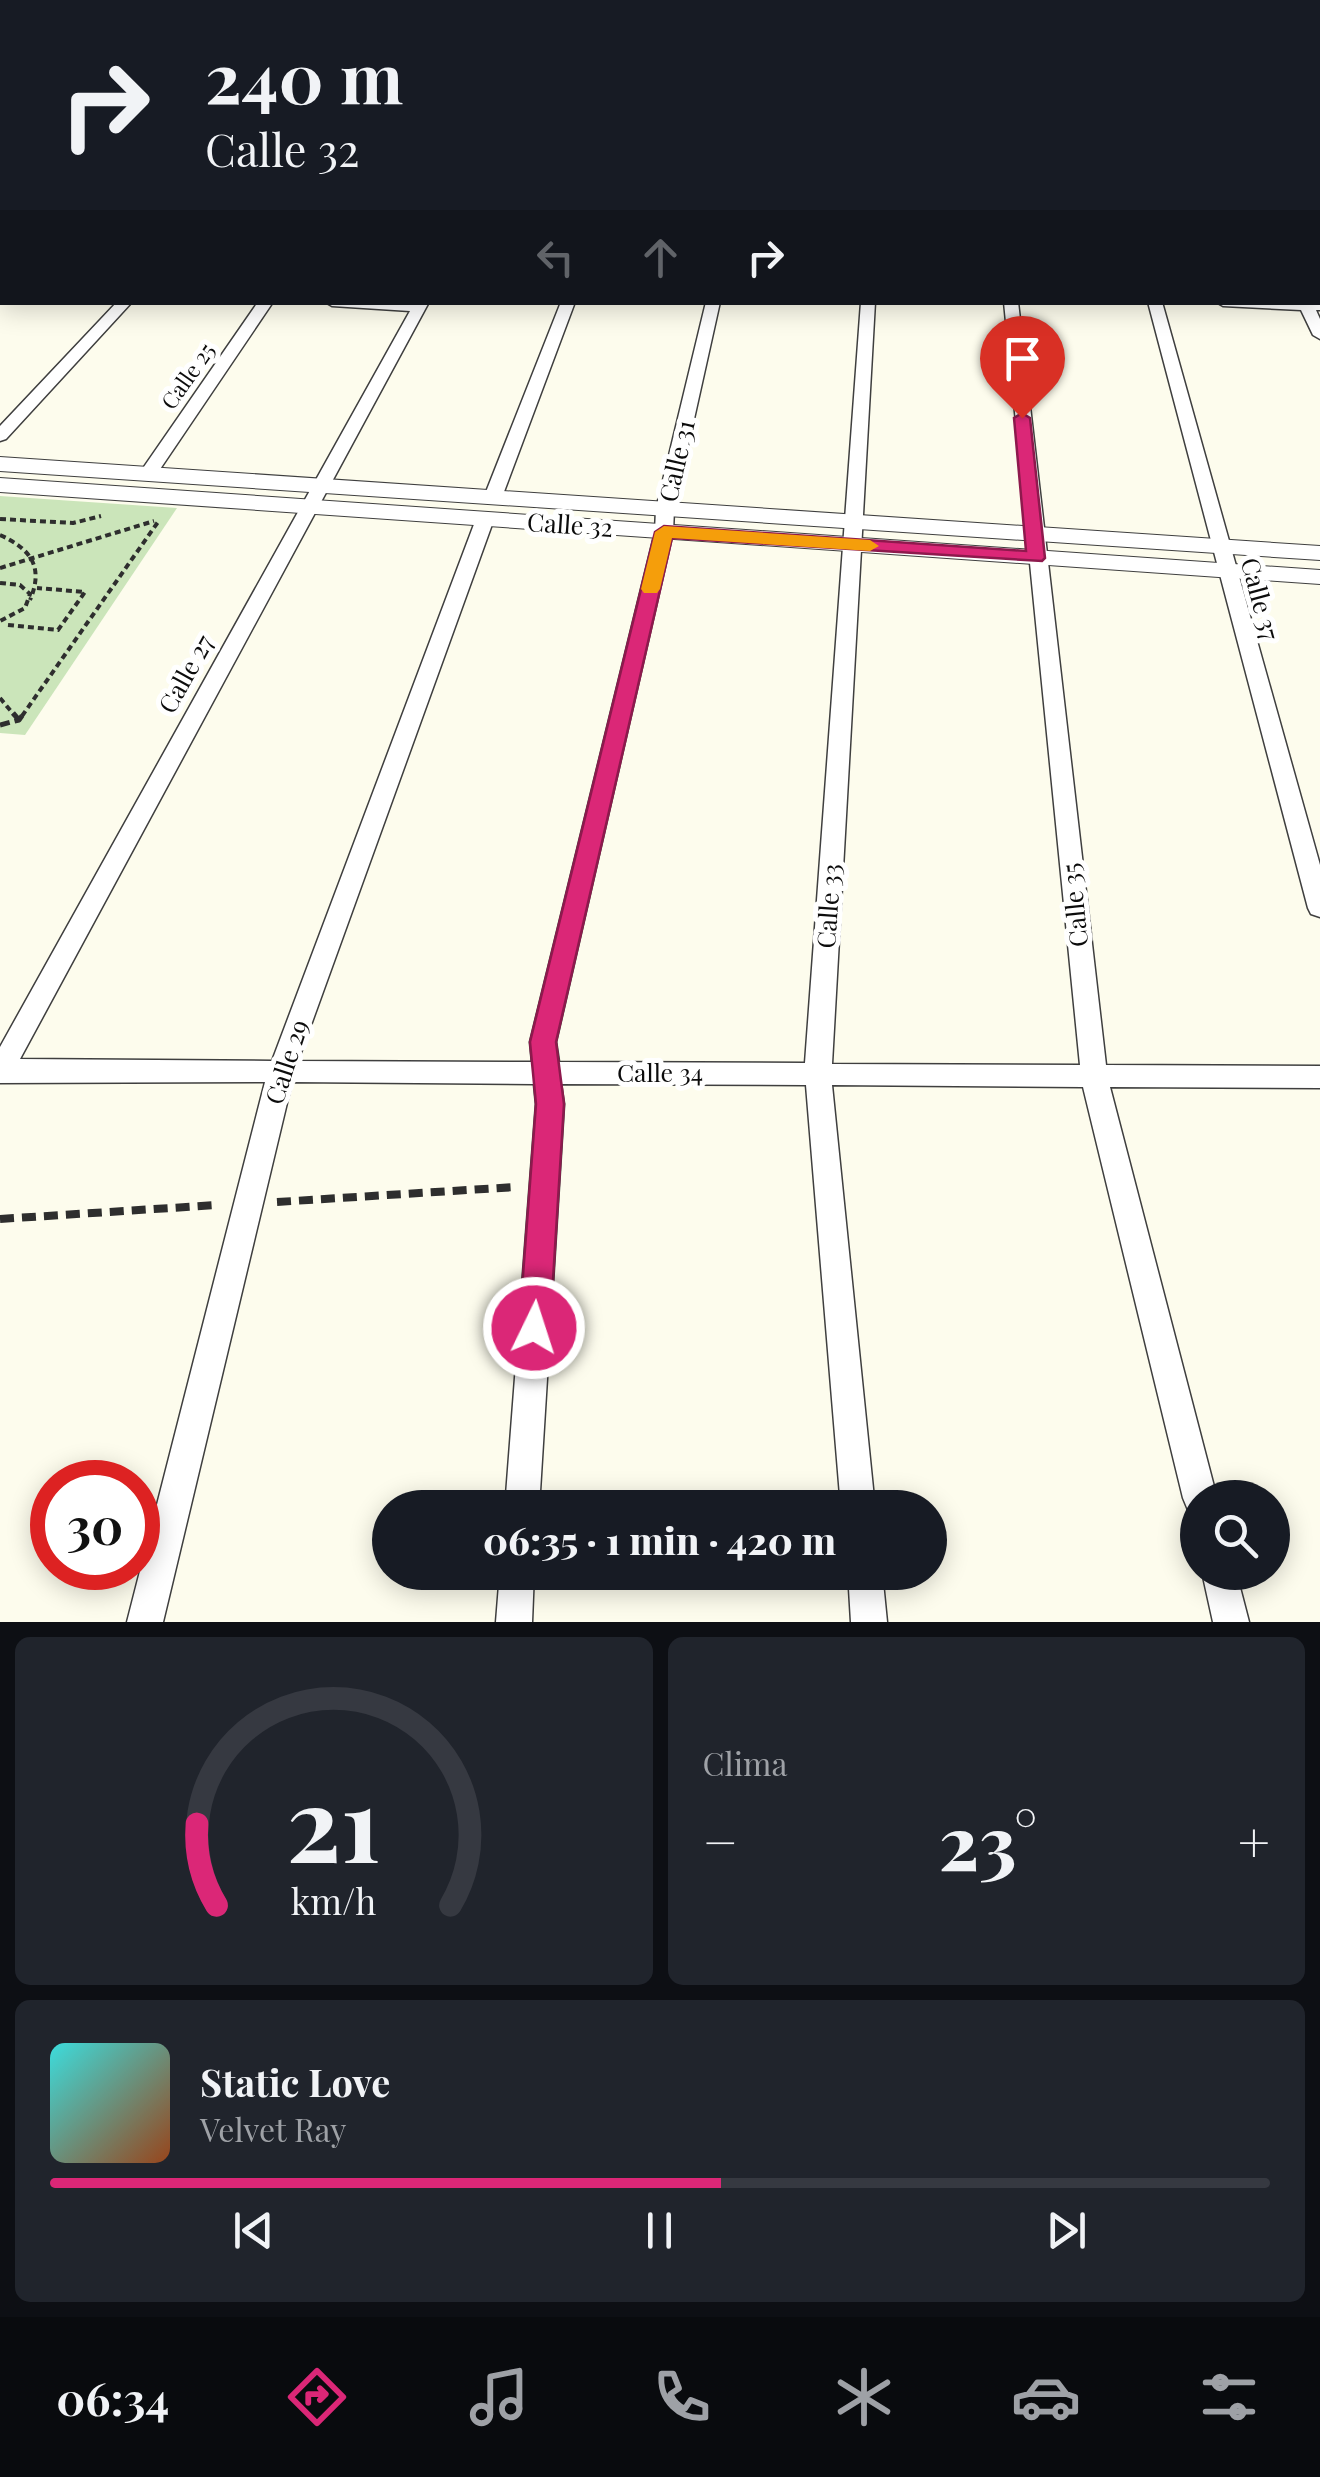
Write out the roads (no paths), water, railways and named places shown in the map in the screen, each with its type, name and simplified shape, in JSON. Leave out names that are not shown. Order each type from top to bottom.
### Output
[{"type":"street","points":[[0,436],[122,305]]},
{"type":"street","name":"Calle 25","points":[[148,474],[264,305]]},
{"type":"street","name":"Calle 27","points":[[0,1070],[421,305]]},
{"type":"street","name":"Calle 29","points":[[145,1622],[280,1071],[567,305]]},
{"type":"street","name":"Calle 31","points":[[523,1490],[550,1104],[543,1042],[712,305]]},
{"type":"street","name":"Calle 33","points":[[856,1490],[818,1074],[868,305]]},
{"type":"street","name":"Calle 35","points":[[1011,305],[1034,546],[1094,1075],[1195,1480]]},
{"type":"street","name":"Calle 37","points":[[1156,305],[1320,908]]},
{"type":"street","points":[[1310,305],[1320,335]]},
{"type":"street","name":"Calle 32","points":[[0,464],[148,474],[315,496]]},
{"type":"street","name":"Calle 32","points":[[0,486],[315,496],[1223,558],[1320,553]]},
{"type":"street","name":"Calle 32","points":[[1223,558],[1320,577]]},
{"type":"street","name":"Calle 34","points":[[0,1070],[1320,1077]]},
{"type":"street","points":[[514,1622],[516,1590]]},
{"type":"street","points":[[866,1590],[869,1622]]},
{"type":"street","points":[[1224,1590],[1232,1622]]}]
